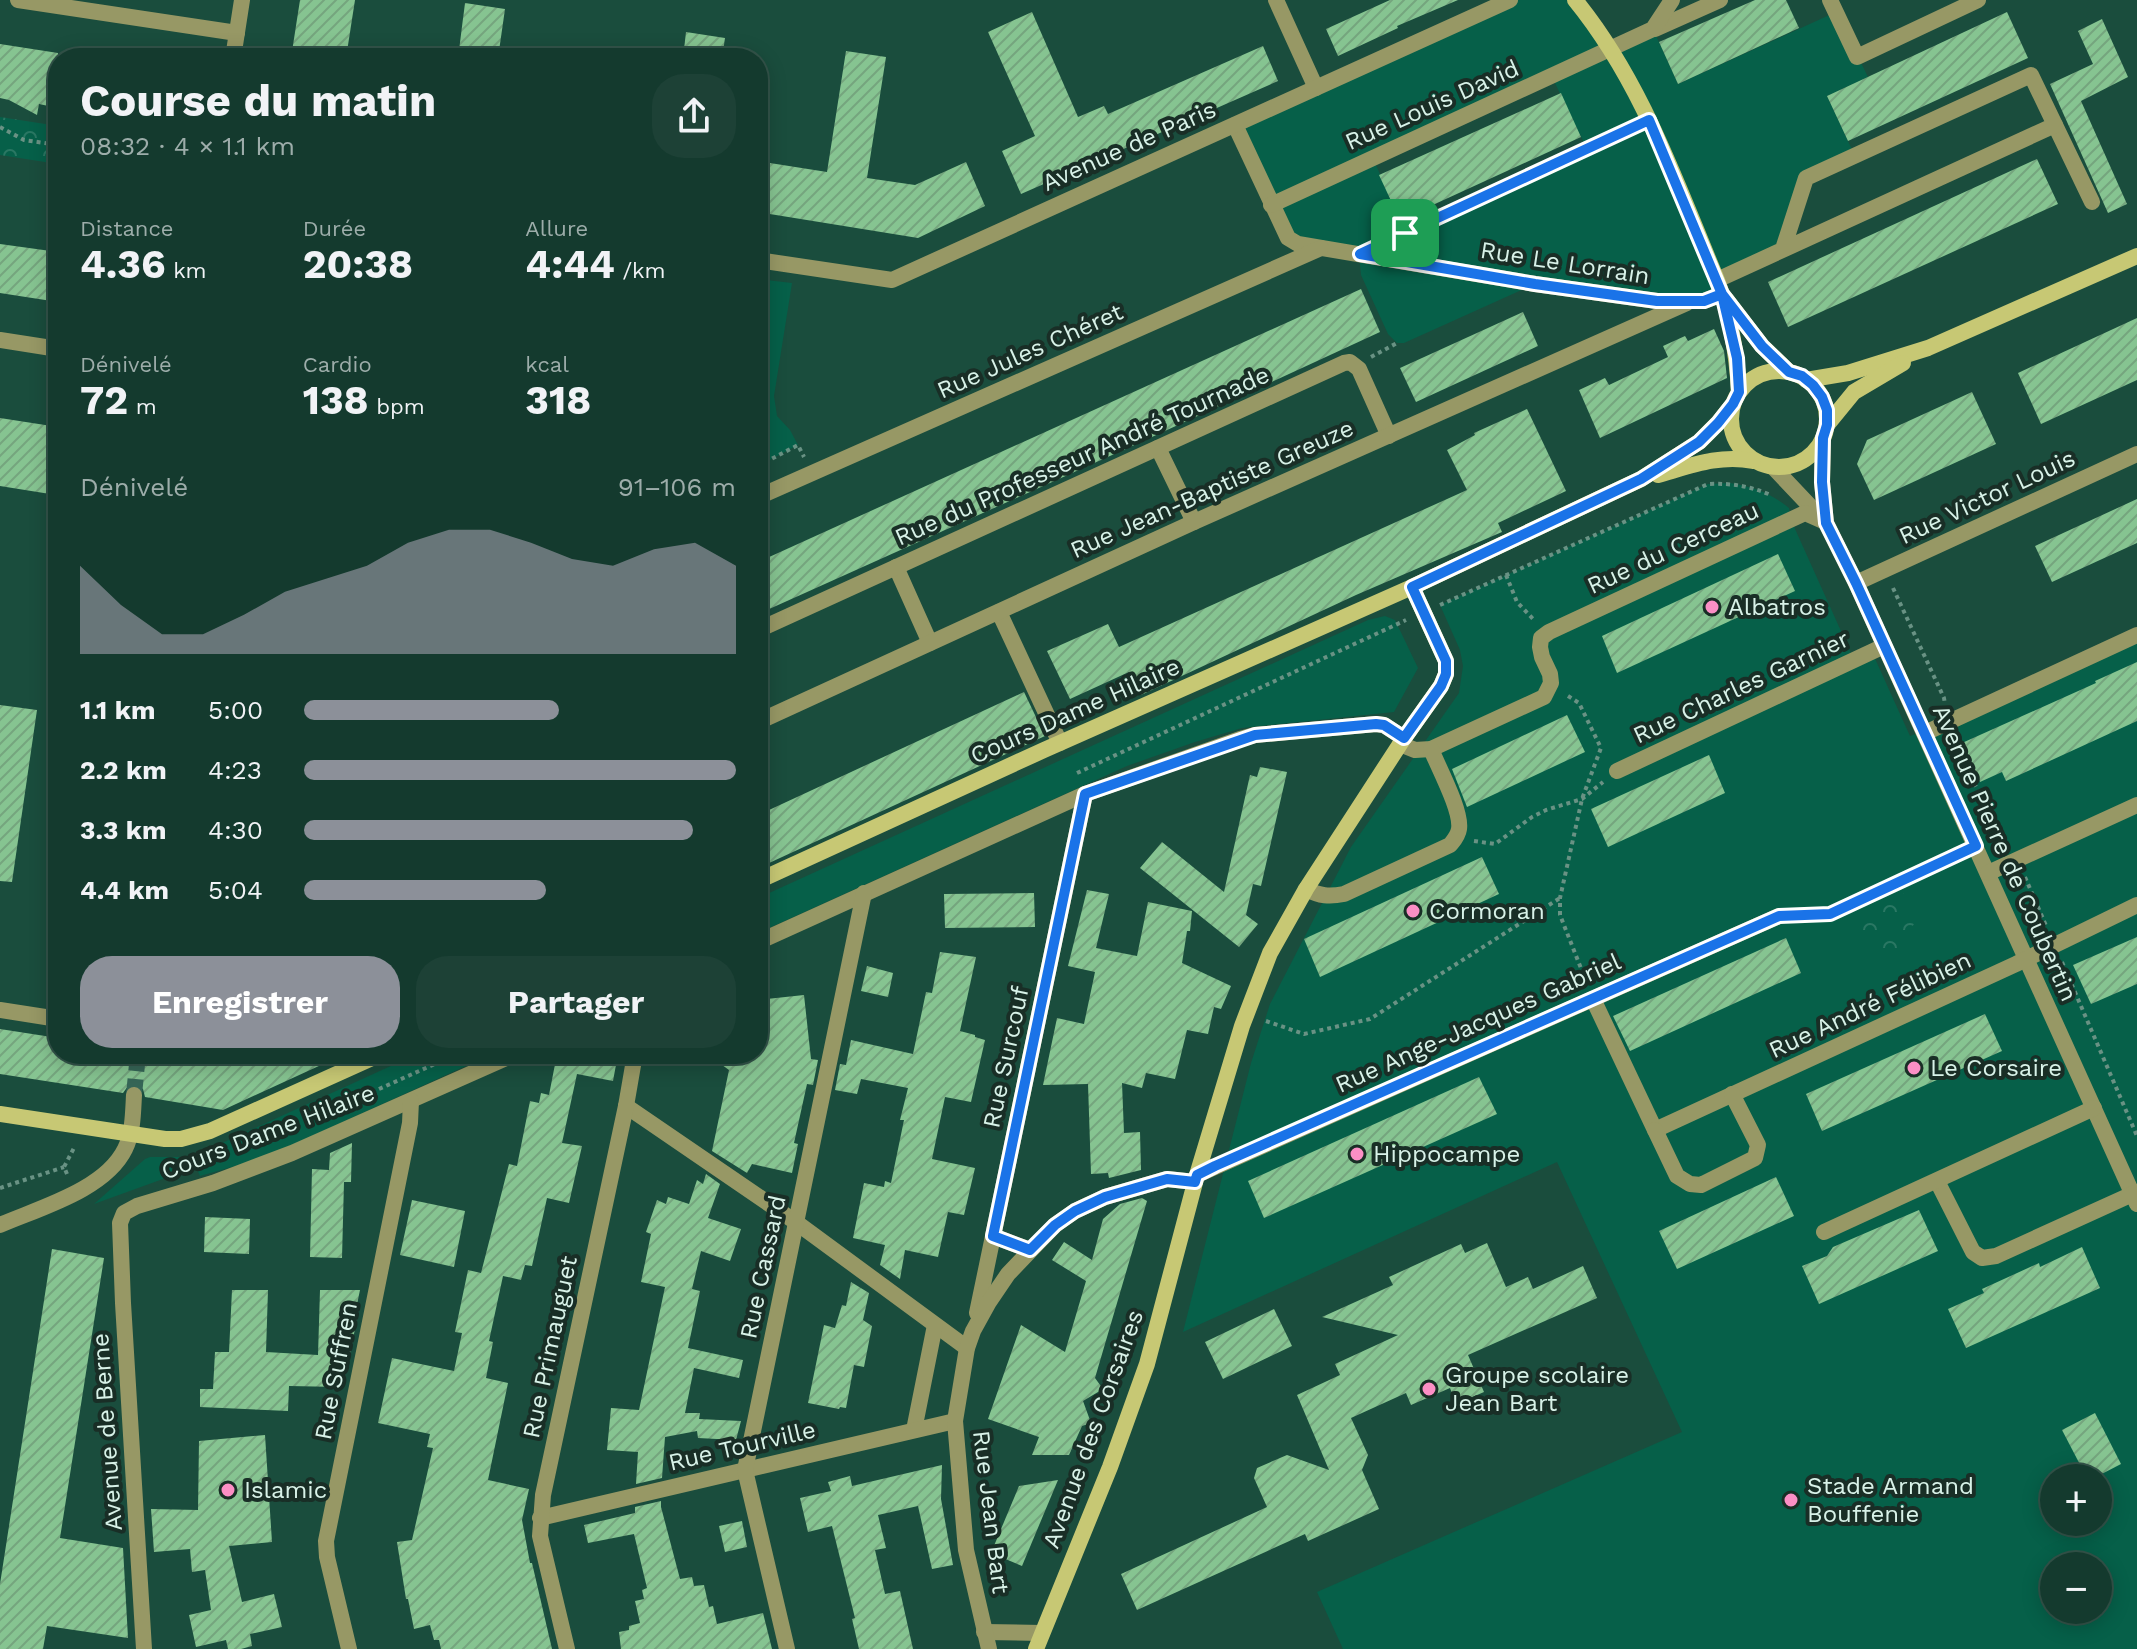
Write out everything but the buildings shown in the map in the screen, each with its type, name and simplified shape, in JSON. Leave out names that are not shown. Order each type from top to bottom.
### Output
[{"type":"street","points":[[18,0],[237,33]]},
{"type":"street","points":[[235,48],[242,0]]},
{"type":"street","points":[[1276,0],[1316,88]]},
{"type":"street","name":"Avenue de Paris","points":[[768,261],[892,280],[1510,0]]},
{"type":"street","points":[[1575,0],[1612,49],[1634,88],[1720,287],[1737,358],[1732,430],[1746,454],[1765,464]]},
{"type":"street","points":[[1653,29],[1672,0]]},
{"type":"street","name":"Rue Louis David","points":[[1271,205],[1720,0]]},
{"type":"street","points":[[1830,0],[1857,57],[1978,0]]},
{"type":"street","points":[[1783,249],[1806,178],[2031,75],[2092,202]]},
{"type":"street","name":"Rue Le Lorrain","points":[[1235,125],[1288,238],[1298,244],[1535,284],[1687,303],[1704,301],[1720,287],[1783,249],[2055,125]]},
{"type":"street","name":"Rue Jules Chéret","points":[[768,493],[1321,248]]},
{"type":"street","points":[[1806,380],[1848,373],[1928,348],[2137,256]]},
{"type":"street","points":[[1720,287],[1762,346],[1789,372],[1813,385],[1822,397],[1827,410],[1825,432]]},
{"type":"street","name":"Rue Jean-Baptiste Greuze","points":[[768,717],[1194,522],[1687,303]]},
{"type":"street","points":[[0,340],[48,347]]},
{"type":"street","points":[[1641,479],[1735,457],[1785,467],[1808,458],[1854,392],[1928,348]]},
{"type":"street","name":"Rue du Professeur André Tournade","points":[[768,625],[1344,363],[1350,362],[1359,369],[1389,436]]},
{"type":"street","points":[[1412,587],[1641,479],[1699,442],[1718,423],[1748,381],[1760,374],[1789,372]]},
{"type":"street","name":"Avenue Pierre de Coubertin","points":[[1825,432],[1822,482],[1826,523]]},
{"type":"street","points":[[1158,448],[1194,522]]},
{"type":"street","name":"Rue Victor Louis","points":[[1856,583],[2137,454]]},
{"type":"street","name":"Avenue Pierre de Coubertin","points":[[1765,464],[1826,523],[2136,1197]]},
{"type":"street","name":"Rue du Cerceau","points":[[1545,635],[1805,513],[1826,523]]},
{"type":"street","points":[[896,567],[930,643]]},
{"type":"street","name":"Avenue des Corsaires","points":[[1036,1649],[1110,1467],[1147,1364],[1196,1178],[1247,1014],[1270,953],[1306,889],[1446,674],[1446,661],[1412,587]]},
{"type":"street","name":"Cours Dame Hilaire","points":[[768,876],[1412,587]]},
{"type":"street","points":[[999,612],[1060,743]]},
{"type":"street","points":[[768,937],[1085,794],[1255,735],[1376,724],[1384,725],[1415,750],[1431,749],[1544,697],[1551,683],[1542,657],[1545,635]]},
{"type":"street","points":[[1925,733],[2137,635]]},
{"type":"street","name":"Rue Charles Garnier","points":[[1617,771],[1884,646]]},
{"type":"street","points":[[1306,889],[1319,896],[1344,894],[1450,845],[1456,838],[1459,816],[1431,749]]},
{"type":"street","name":"Rue Surcouf","points":[[973,1331],[1085,794]]},
{"type":"street","points":[[1988,873],[2137,805]]},
{"type":"street","name":"Rue Cassard","points":[[787,1649],[745,1470],[864,893]]},
{"type":"street","name":"Rue André Félibien","points":[[1655,1130],[2137,905]]},
{"type":"street","name":"Rue Ange-Jacques Gabriel","points":[[1196,1178],[1779,916]]},
{"type":"street","points":[[1593,999],[1677,1176],[1690,1184],[1701,1185],[1755,1158],[1758,1145],[1732,1094]]},
{"type":"street","points":[[0,1010],[48,1017]]},
{"type":"street","name":"Cours Dame Hilaire","points":[[0,1114],[165,1139],[198,1136],[359,1064]]},
{"type":"street","name":"Cours Dame Hilaire","points":[[124,1213],[137,1206],[226,1178],[493,1064]]},
{"type":"street","name":"Rue Primauguet","points":[[567,1649],[540,1536],[540,1518],[633,1064]]},
{"type":"street","points":[[0,1225],[76,1192],[103,1176],[123,1152],[131,1134],[134,1095]]},
{"type":"street","name":"Rue Suffren","points":[[349,1649],[326,1541],[410,1123],[411,1101]]},
{"type":"street","points":[[626,1106],[797,1223],[967,1348]]},
{"type":"street","points":[[1824,1232],[2094,1108]]},
{"type":"street","name":"Rue Jean Bart","points":[[989,1649],[966,1550],[955,1421],[967,1348],[973,1331],[1008,1274],[1065,1218],[1105,1197],[1167,1179],[1196,1178]]},
{"type":"street","points":[[1937,1181],[1973,1252],[1982,1258],[1996,1256],[2136,1197]]},
{"type":"street","name":"Avenue de Berne","points":[[124,1213],[120,1223],[123,1303],[144,1649]]},
{"type":"street","points":[[993,1236],[1030,1250]]},
{"type":"street","points":[[914,1430],[935,1325]]},
{"type":"street","name":"Rue Tourville","points":[[540,1518],[955,1421]]},
{"type":"street","points":[[984,1632],[1042,1633]]},
{"type":"path","points":[[1360,254],[1649,120]]},
{"type":"path","points":[[0,127],[24,140],[48,144]]},
{"type":"path","points":[[1073,775],[1708,484],[1730,483],[1753,487],[1775,496],[1789,508],[1791,520]]},
{"type":"path","points":[[1506,575],[1517,602],[1545,635]]},
{"type":"path","points":[[1551,683],[1579,703],[1601,748],[1582,799],[1560,898],[1560,915],[1593,999]]},
{"type":"path","points":[[1456,838],[1495,844],[1532,817],[1582,799]]},
{"type":"path","points":[[1779,916],[1830,914],[1976,846]]},
{"type":"path","points":[[1247,1014],[1304,1034],[1370,1019],[1560,898]]},
{"type":"path","points":[[370,1093],[435,1064]]},
{"type":"path","points":[[0,1188],[64,1167],[84,1128]]},
{"type":"path","points":[[64,1167],[76,1192]]},
{"type":"green space","points":[[1510,0],[1575,0],[1612,49],[1653,29],[1678,84],[1836,12],[1868,77],[1827,96],[1855,156],[1806,178],[1783,249],[1717,279],[1722,294],[1704,301],[1535,284],[1404,343],[1397,343],[1388,334],[1361,275],[1359,254],[1298,244],[1235,125]],"holes":[[[1552,77],[1587,149],[1405,232],[1373,158]]]},
{"type":"green space","points":[[0,117],[48,124],[48,162],[0,155]]},
{"type":"green space","points":[[768,280],[792,283],[774,396],[777,416],[798,445],[768,461]]},
{"type":"green space","points":[[1730,483],[1754,489],[1789,508],[1791,520],[1854,660],[1872,652],[1910,736],[2137,635],[2137,1649],[1343,1649],[1317,1592],[1682,1432],[1557,1162],[1183,1332],[1251,1063],[1270,1004],[1351,847],[1459,693],[1463,666],[1460,650],[1440,605],[1708,484]]},
{"type":"green space","points":[[1385,616],[1395,620],[1418,668],[1394,712],[1242,728],[1195,742],[1127,766],[768,928],[768,893],[1368,620]]},
{"type":"green space","points":[[1902,891],[1916,921],[1898,948],[1867,954],[1849,916]]},
{"type":"green space","points":[[395,1064],[470,1064],[264,1158],[200,1176],[196,1167],[94,1204],[145,1159],[198,1154]]},
{"type":"tunnel","points":[[134,1095],[137,1064]]},
{"type":"place","name":"Albatros","points":[[1712,607]]},
{"type":"place","name":"Cormoran","points":[[1413,911]]},
{"type":"place","name":"Le Corsaire","points":[[1914,1068]]},
{"type":"place","name":"Hippocampe","points":[[1357,1154]]},
{"type":"place","name":"Groupe scolaire Jean Bart","points":[[1429,1389]]},
{"type":"place","name":"Islamic","points":[[228,1490]]},
{"type":"place","name":"Stade Armand Bouffenie","points":[[1791,1500]]},
{"type":"route","points":[[1405,233],[1360,254],[1657,301],[1687,303],[1722,294],[1737,358],[1739,392],[1718,423],[1699,442],[1641,479],[1412,587],[1446,661],[1446,674],[1441,686],[1404,738],[1384,725],[1376,724],[1255,735],[1085,794],[993,1236],[1030,1250],[1055,1225],[1075,1211],[1105,1197],[1167,1179],[1195,1182],[1197,1175],[1215,1166],[1779,916],[1830,914],[1976,846],[1826,523],[1822,482],[1827,410],[1822,397],[1813,385],[1802,376],[1789,372],[1762,346],[1722,294],[1649,120],[1405,233]]}]
